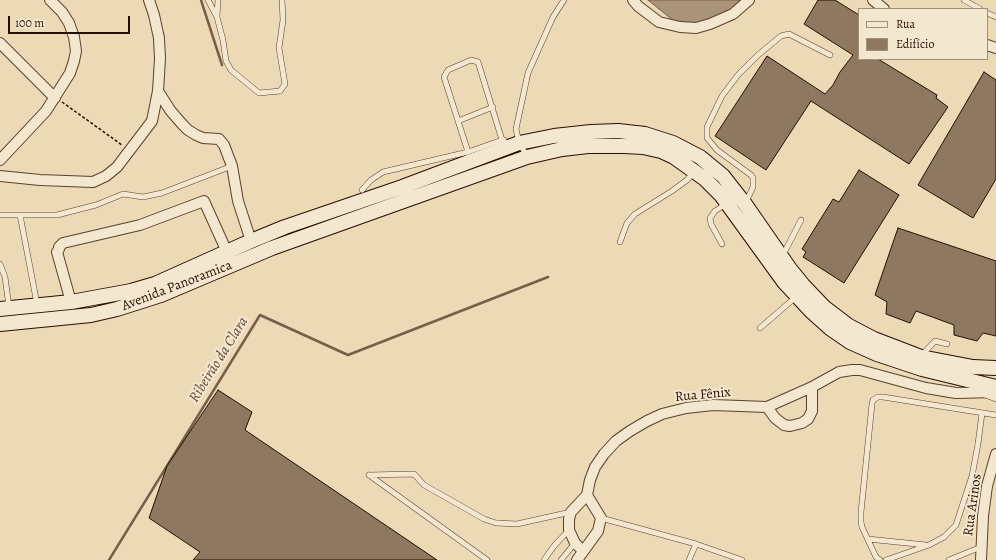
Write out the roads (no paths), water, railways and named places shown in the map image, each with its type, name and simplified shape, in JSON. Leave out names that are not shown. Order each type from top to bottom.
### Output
[{"type":"main road","name":"Avenida Panoramica","points":[[4,308],[71,302],[131,291],[156,284],[285,227],[402,187],[519,143],[554,136],[618,131],[645,134],[673,143],[700,157],[723,176],[745,204],[782,258],[804,285],[824,307],[849,326],[874,339],[921,357],[973,367],[996,368]]},
{"type":"main road","name":"Avenida Panoramica","points":[[0,324],[91,314],[117,309],[161,295],[257,254],[527,157],[562,149],[588,146],[643,147],[661,151],[674,157],[695,170],[721,195],[784,282],[811,311],[831,329],[856,345],[877,354],[922,369],[996,387]]},
{"type":"street","points":[[0,160],[46,111],[70,73],[74,61],[76,51],[74,37],[69,23],[62,12],[50,0]]},
{"type":"street","points":[[0,176],[40,180],[93,182],[106,176],[117,167],[152,121],[158,91],[160,59],[159,38],[149,0]]},
{"type":"street","points":[[633,0],[638,6],[658,22],[680,27],[696,28],[710,24],[733,14],[749,0]]},
{"type":"street","points":[[873,0],[883,8]]},
{"type":"street","points":[[0,43],[55,98]]},
{"type":"street","points":[[158,91],[174,115],[188,130],[203,138],[219,139],[228,154],[232,166],[238,201],[251,241]]},
{"type":"street","points":[[71,302],[57,252],[59,246],[63,243],[140,225],[204,201],[227,252]]},
{"type":"street","name":"Rua Fênix","points":[[587,495],[590,480],[595,468],[604,454],[616,441],[647,421],[662,414],[686,408],[713,405],[767,407],[812,387],[839,372],[852,370],[860,370],[926,388],[956,393],[996,392]]},
{"type":"street","points":[[767,407],[775,418],[784,425],[790,426],[802,424],[808,419],[812,411],[812,387]]},
{"type":"street","name":"Rua Arinos","points":[[981,560],[983,516],[987,486],[996,454]]},
{"type":"street","points":[[577,560],[598,531],[600,518],[587,495],[572,512],[569,518],[569,530],[575,543],[583,551]]},
{"type":"lane","points":[[208,0],[217,17],[223,40],[226,61],[231,70],[259,93],[280,91],[283,89],[285,84],[279,48],[283,20],[282,0]]},
{"type":"lane","points":[[217,17],[218,0]]},
{"type":"lane","points":[[527,157],[519,143],[516,129],[528,73],[553,17],[564,0]]},
{"type":"lane","points":[[964,0],[978,8]]},
{"type":"lane","points":[[745,204],[753,187],[753,178],[711,144],[706,132],[706,127],[722,96],[738,75],[758,55],[781,36],[789,34],[830,55]]},
{"type":"lane","points":[[468,152],[444,77],[448,70],[471,60],[478,62],[502,140]]},
{"type":"lane","points":[[458,120],[493,107]]},
{"type":"lane","points":[[362,190],[371,180],[383,172],[468,152],[502,140],[519,143]]},
{"type":"lane","points":[[0,215],[57,215],[96,205],[122,194],[142,197],[155,194],[232,166]]},
{"type":"lane","points":[[620,242],[628,223],[635,214],[672,192],[687,180],[695,170]]},
{"type":"lane","points":[[722,244],[711,224],[710,218],[715,211],[727,203]]},
{"type":"lane","points":[[20,215],[37,305]]},
{"type":"lane","points":[[782,258],[801,220]]},
{"type":"lane","points":[[0,264],[5,277],[4,308]]},
{"type":"lane","points":[[760,328],[797,296]]},
{"type":"lane","points":[[921,357],[935,341],[947,344]]},
{"type":"lane","points":[[978,393],[996,399]]},
{"type":"lane","points":[[880,560],[876,558],[862,528],[861,512],[873,400],[878,397],[996,415]]},
{"type":"lane","points":[[886,560],[929,545],[944,537],[956,525],[972,476],[982,413]]},
{"type":"lane","points":[[487,560],[369,474],[414,474],[424,485],[484,519],[496,523],[517,524],[572,512]]},
{"type":"lane","points":[[600,518],[696,544],[742,560]]},
{"type":"lane","points":[[544,560],[554,546],[569,530]]},
{"type":"lane","points":[[868,539],[929,545]]},
{"type":"lane","points":[[561,560],[575,543]]},
{"type":"lane","points":[[689,560],[696,544]]},
{"type":"lane","points":[[949,560],[981,547]]},
{"type":"waterway","points":[[201,0],[222,65]]},
{"type":"waterway","name":"Ribeirão da Clara","points":[[109,560],[260,315],[348,355],[548,277]]}]
